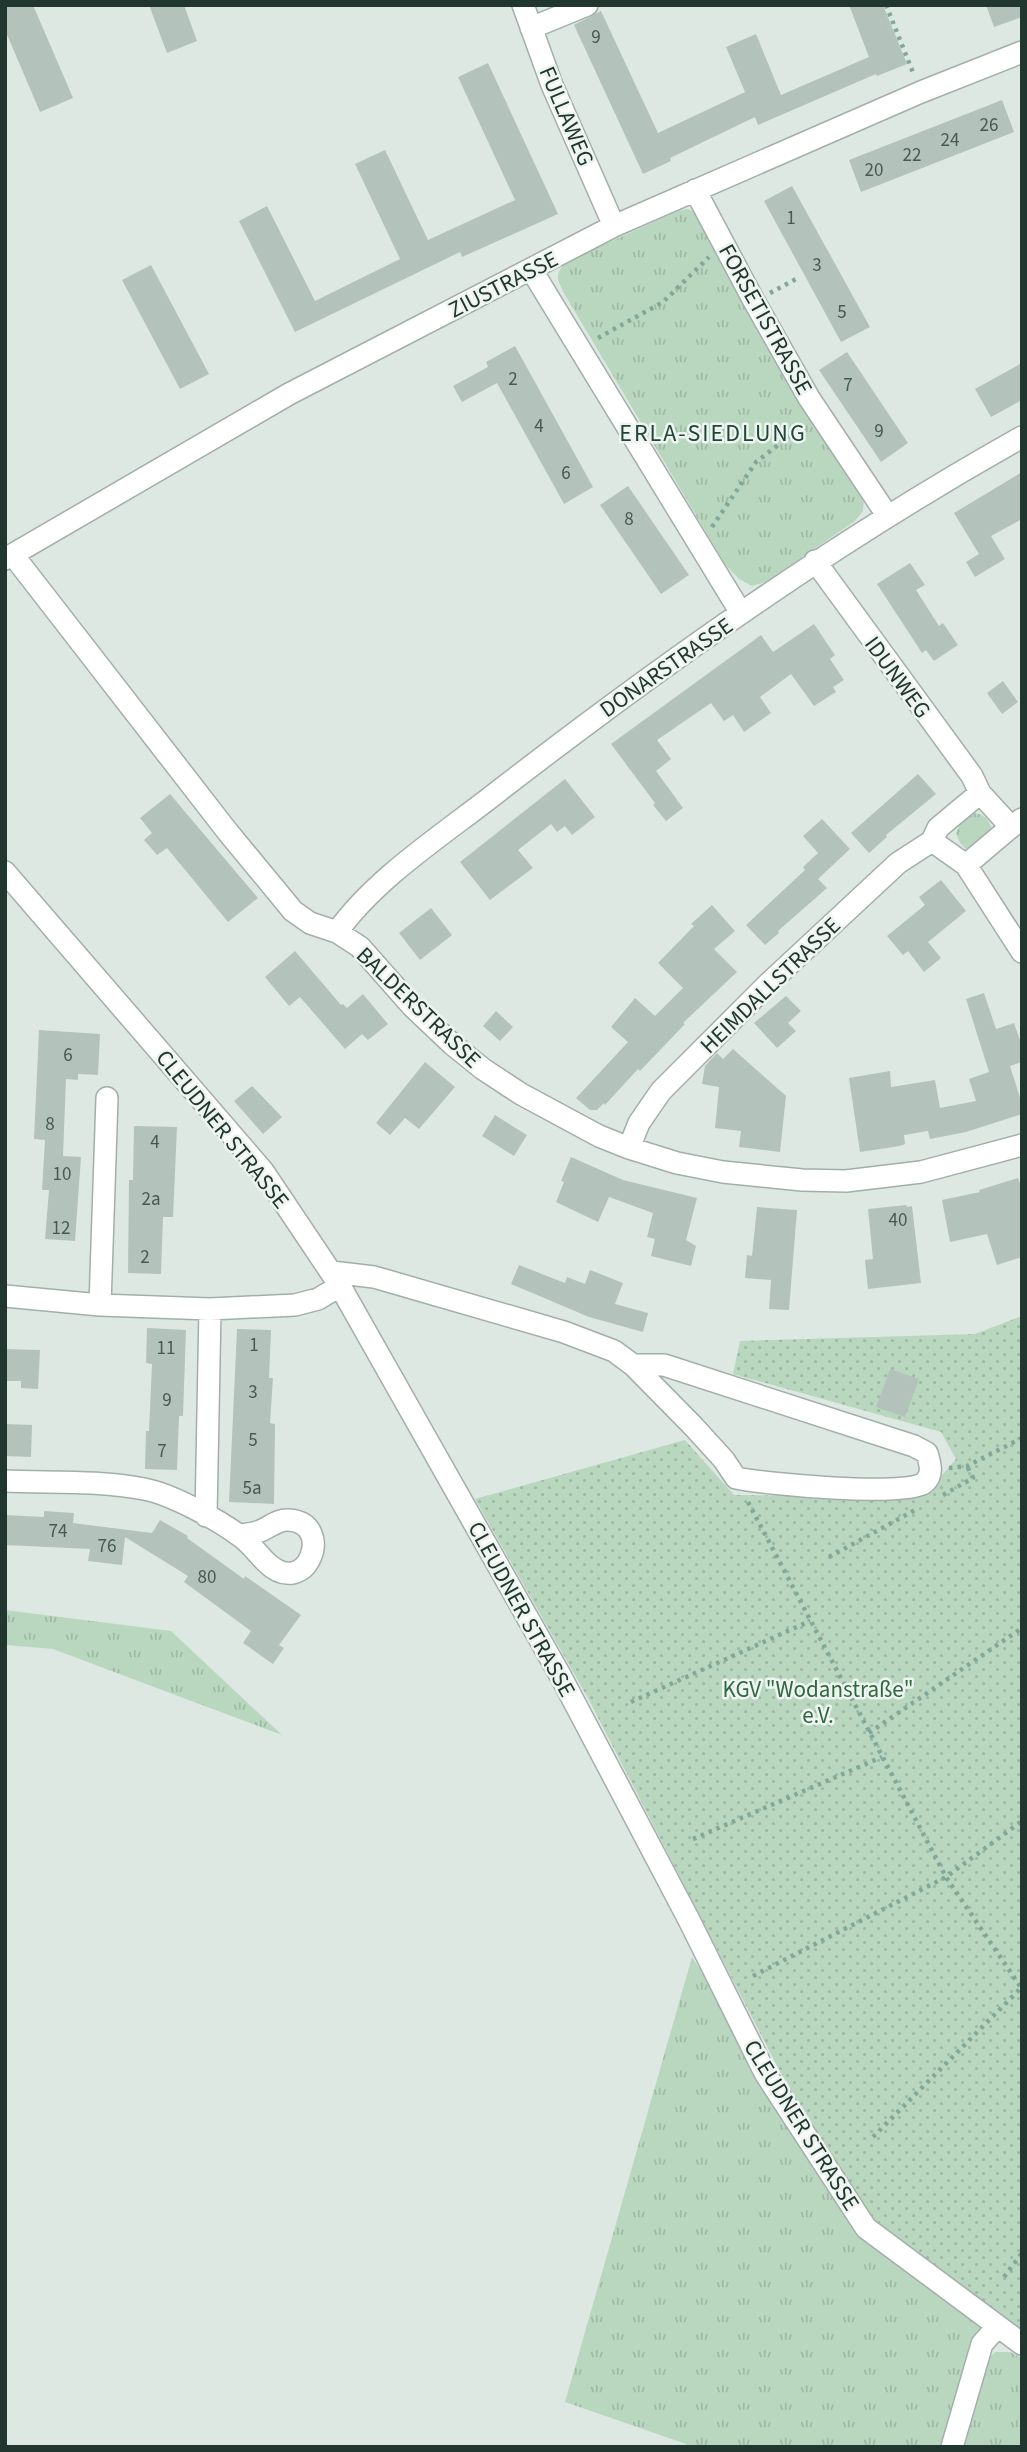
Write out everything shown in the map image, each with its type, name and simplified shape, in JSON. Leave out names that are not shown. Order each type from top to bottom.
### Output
[{"type":"street","name":"FULLAWEG","points":[[523,5],[552,85],[614,226]]},
{"type":"street","points":[[531,28],[587,5]]},
{"type":"street","name":"ZIUSTRASSE","points":[[9,557],[289,394],[614,226],[921,92],[1022,52]]},
{"type":"street","name":"FORSETISTRASSE","points":[[695,190],[754,301],[819,413],[887,515]]},
{"type":"street","points":[[531,269],[741,613]]},
{"type":"street","name":"DONARSTRASSE","points":[[337,932],[357,904],[596,716],[815,561],[887,515],[1022,437]]},
{"type":"street","name":"BALDERSTRASSE","points":[[9,557],[293,911],[310,923],[337,932],[359,947],[413,1007],[452,1044],[521,1094],[629,1149],[677,1163],[723,1172],[802,1180],[846,1181],[921,1172],[1022,1145]]},
{"type":"street","name":"IDUNWEG","points":[[815,561],[972,776],[980,793]]},
{"type":"street","points":[[966,865],[1016,823],[980,793]]},
{"type":"street","name":"HEIMDALLSTRASSE","points":[[629,1149],[639,1124],[661,1091],[768,984],[888,873],[932,841],[938,828],[980,793]]},
{"type":"street","points":[[932,841],[966,865],[1022,952]]},
{"type":"street","name":"CLEUDNER STRASSE","points":[[5,872],[263,1171],[336,1279],[560,1675],[689,1920],[765,2073],[866,2228],[1022,2344]]},
{"type":"street","points":[[100,1305],[107,1098]]},
{"type":"street","points":[[5,1296],[100,1305],[210,1309],[295,1305],[318,1299],[336,1279],[373,1277],[564,1332],[614,1351],[633,1365],[724,1460],[736,1478],[786,1485],[904,1489],[924,1483],[929,1475],[931,1466],[927,1453],[896,1439],[664,1365],[633,1365]]},
{"type":"street","points":[[206,1516],[210,1309]]},
{"type":"street","points":[[5,1481],[145,1489],[179,1501],[239,1535]]},
{"type":"street","points":[[952,2447],[982,2344],[997,2327]]},
{"type":"path","points":[[886,5],[921,92]]},
{"type":"path","points":[[579,348],[663,302],[723,243]]},
{"type":"path","points":[[700,546],[756,462],[819,413]]},
{"type":"path","points":[[931,1466],[957,1469],[967,1466],[1022,1438]]},
{"type":"path","points":[[736,1478],[946,1877],[1022,1988],[873,2137]]},
{"type":"path","points":[[829,1557],[858,1541]]},
{"type":"path","points":[[631,1702],[810,1621]]},
{"type":"path","points":[[869,1733],[1022,1628]]},
{"type":"path","points":[[693,1839],[882,1757]]},
{"type":"path","points":[[753,1976],[946,1877],[1022,1821]]},
{"type":"path","points":[[1004,2277],[1022,2253]]},
{"type":"green space","points":[[687,209],[693,211],[775,358],[864,500],[863,511],[855,521],[766,582],[752,586],[739,579],[725,564],[558,281],[558,273],[568,261]]},
{"type":"green space","points":[[975,813],[986,818],[992,829],[981,843],[966,849],[956,833],[960,824]]},
{"type":"green space","name":"KGV \"Wodanstraße\" e.V.","points":[[1022,1316],[1022,2330],[987,2309],[870,2219],[796,2103],[589,1700],[475,1499],[685,1440],[734,1495],[923,1497],[956,1459],[941,1432],[733,1374],[740,1341],[975,1334]]},
{"type":"green space","points":[[5,1610],[171,1631],[282,1735],[53,1649],[5,1645]]},
{"type":"green space","points":[[692,1957],[866,2228],[992,2332],[952,2447],[686,2447],[686,2444],[565,2402]]},
{"type":"green space","points":[[996,2352],[1010,2352],[1022,2358],[1022,2447],[956,2447],[989,2357]]},
{"type":"building","points":[[5,5],[33,5],[73,98],[40,112],[5,30]]},
{"type":"building","points":[[149,5],[184,5],[197,41],[167,53]]},
{"type":"building","points":[[849,5],[883,5],[907,64],[877,76],[876,74],[758,125],[755,117],[643,174],[574,25],[601,11],[658,133],[745,92],[726,47],[756,34],[781,95],[869,57]]},
{"type":"building","points":[[986,5],[1022,5],[1022,17],[994,27]]},
{"type":"building","points":[[488,63],[558,214],[462,257],[460,252],[295,332],[239,221],[267,206],[315,301],[400,259],[355,164],[385,150],[428,240],[515,200],[458,77]]},
{"type":"building","points":[[1002,100],[1014,132],[861,192],[849,160]]},
{"type":"building","points":[[792,186],[870,327],[841,342],[764,201]]},
{"type":"building","points":[[151,265],[209,374],[180,389],[122,280]]},
{"type":"building","points":[[515,346],[593,487],[564,504],[497,383],[462,402],[453,386],[488,367],[486,362]]},
{"type":"building","points":[[847,352],[908,443],[881,462],[819,370]]},
{"type":"building","points":[[1022,363],[1022,400],[991,417],[975,389]]},
{"type":"building","points":[[1022,472],[1022,519],[991,536],[1005,559],[975,577],[966,562],[979,554],[954,513]]},
{"type":"building","points":[[628,486],[689,575],[661,594],[600,505]]},
{"type":"building","points":[[910,563],[925,585],[916,590],[939,626],[943,623],[958,645],[934,661],[926,650],[922,653],[877,584]]},
{"type":"building","points":[[814,624],[835,655],[830,659],[844,680],[833,687],[836,692],[814,706],[791,674],[760,697],[771,713],[744,732],[733,715],[724,721],[711,703],[657,740],[671,759],[656,771],[683,808],[666,821],[611,744],[761,635],[773,652]]},
{"type":"building","points":[[1003,681],[1018,702],[1002,714],[987,693]]},
{"type":"building","points":[[918,774],[936,794],[886,835],[887,837],[869,853],[851,833]]},
{"type":"building","points":[[565,779],[595,817],[572,835],[565,826],[557,832],[551,824],[518,850],[533,868],[490,900],[460,862]]},
{"type":"building","points":[[170,794],[258,898],[228,922],[167,848],[157,855],[144,840],[152,833],[140,818]]},
{"type":"building","points":[[822,819],[850,849],[818,879],[827,888],[765,945],[746,925],[805,870],[803,867],[818,853],[803,836]]},
{"type":"building","points":[[941,880],[966,911],[928,942],[941,958],[924,972],[908,951],[903,955],[887,936],[925,905],[919,897]]},
{"type":"building","points":[[712,905],[735,931],[714,949],[737,972],[683,1023],[685,1024],[605,1105],[604,1103],[597,1110],[590,1110],[576,1098],[628,1042],[611,1027],[635,998],[655,1016],[683,988],[658,963],[694,926],[691,924]]},
{"type":"building","points":[[431,908],[452,935],[420,960],[399,933]]},
{"type":"building","points":[[295,951],[341,1005],[347,1008],[363,994],[388,1024],[368,1040],[362,1034],[345,1049],[300,997],[289,1006],[265,977]]},
{"type":"building","points":[[984,993],[996,1029],[1014,1023],[1022,1046],[1022,1062],[1010,1066],[1022,1104],[1022,1114],[966,1132],[930,1139],[928,1131],[904,1135],[905,1144],[900,1146],[860,1152],[849,1078],[890,1071],[891,1087],[935,1080],[940,1108],[976,1101],[969,1079],[989,1072],[966,999]]},
{"type":"building","points":[[786,996],[801,1011],[788,1023],[796,1031],[777,1048],[754,1023]]},
{"type":"building","points":[[496,1011],[513,1027],[500,1041],[483,1026]]},
{"type":"building","points":[[39,1030],[100,1034],[98,1075],[78,1074],[78,1080],[66,1079],[63,1156],[81,1157],[75,1241],[45,1239],[49,1190],[42,1190],[45,1140],[34,1139]]},
{"type":"building","points":[[733,1049],[786,1096],[780,1152],[739,1147],[741,1131],[715,1128],[719,1087],[702,1084],[705,1066],[717,1053],[723,1059]]},
{"type":"building","points":[[425,1062],[455,1087],[419,1129],[405,1118],[390,1135],[376,1123]]},
{"type":"building","points":[[252,1086],[282,1117],[263,1134],[234,1101]]},
{"type":"building","points":[[495,1115],[527,1135],[514,1156],[482,1136]]},
{"type":"building","points":[[134,1126],[177,1127],[173,1217],[163,1217],[161,1274],[128,1273],[129,1180],[133,1180]]},
{"type":"building","points":[[571,1157],[623,1180],[697,1198],[686,1240],[696,1246],[691,1266],[651,1256],[655,1239],[647,1237],[653,1213],[609,1197],[598,1222],[556,1202]]},
{"type":"building","points":[[1018,1178],[1022,1189],[1022,1257],[997,1265],[987,1234],[950,1242],[942,1200],[980,1192],[979,1190]]},
{"type":"building","points":[[912,1206],[921,1283],[868,1289],[865,1260],[873,1259],[868,1209]]},
{"type":"building","points":[[757,1207],[797,1210],[789,1310],[769,1309],[771,1280],[745,1278],[747,1255],[752,1256]]},
{"type":"building","points":[[519,1265],[565,1283],[567,1277],[585,1284],[590,1270],[623,1283],[615,1304],[648,1313],[643,1332],[589,1317],[511,1284]]},
{"type":"building","points":[[147,1328],[186,1330],[183,1416],[179,1416],[177,1470],[145,1469],[152,1364],[146,1363]]},
{"type":"building","points":[[237,1329],[271,1330],[269,1378],[273,1378],[270,1423],[275,1424],[274,1504],[229,1502]]},
{"type":"building","points":[[5,1349],[40,1350],[38,1389],[21,1388],[21,1381],[5,1381]]},
{"type":"building","points":[[890,1369],[919,1379],[905,1417],[876,1407]]},
{"type":"building","points":[[5,1424],[32,1425],[31,1457],[5,1456]]},
{"type":"building","points":[[44,1511],[74,1513],[73,1523],[152,1533],[160,1520],[188,1536],[187,1538],[244,1579],[245,1576],[301,1615],[279,1645],[284,1648],[273,1664],[243,1643],[251,1631],[184,1582],[188,1576],[125,1537],[122,1565],[88,1561],[90,1549],[5,1545],[5,1515],[44,1517]]},
{"type":"district","name":"ERLA-SIEDLUNG","points":[[713,433]]}]
